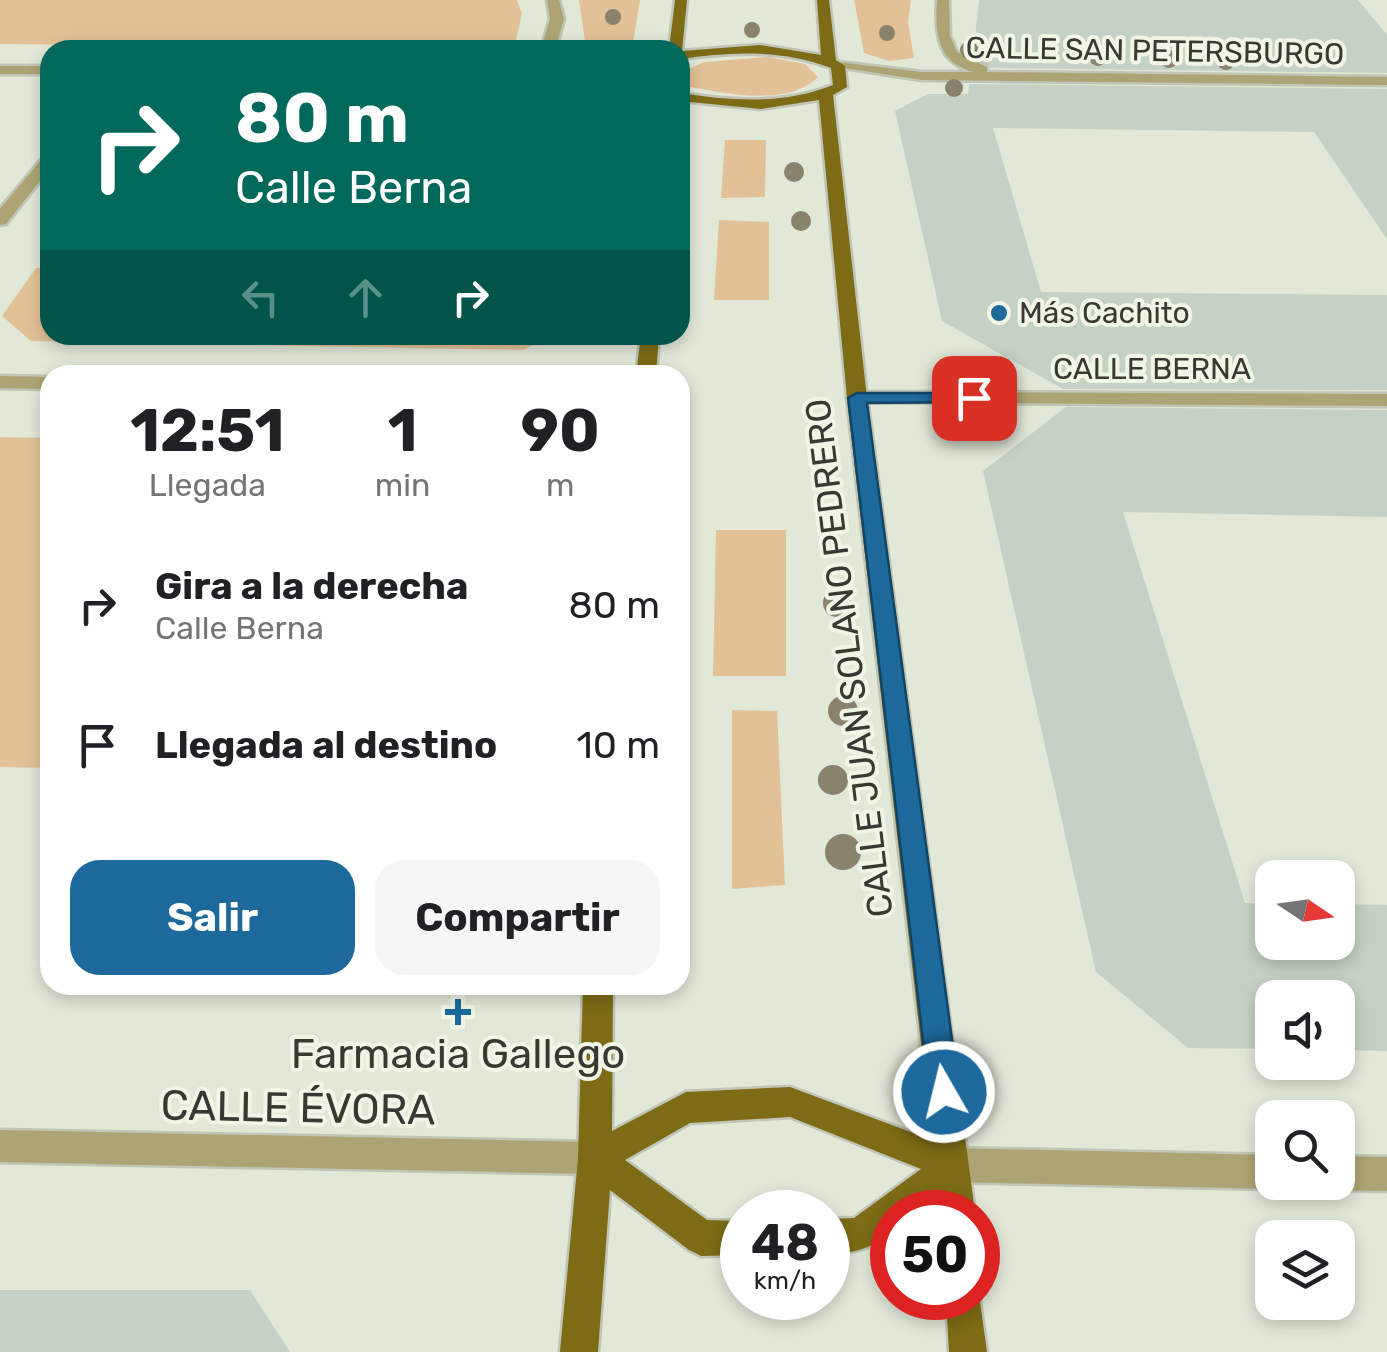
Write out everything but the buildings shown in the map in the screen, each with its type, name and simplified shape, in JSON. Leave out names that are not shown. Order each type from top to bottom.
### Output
[{"type":"main road","points":[[679,40],[681,0]]},
{"type":"main road","points":[[690,52],[754,49],[833,64],[822,0]]},
{"type":"main road","name":"CALLE JUAN SOLANO PEDRERO","points":[[833,64],[857,398],[956,1190]]},
{"type":"main road","points":[[690,98],[750,106],[833,91]]},
{"type":"main road","points":[[580,1352],[595,1158],[598,995]]},
{"type":"main road","name":"CALLE ÉVORA","points":[[595,1158],[686,1108],[790,1102],[954,1165]]},
{"type":"main road","points":[[595,1158],[701,1238],[720,1238]]},
{"type":"main road","points":[[850,1235],[860,1235],[954,1165]]},
{"type":"main road","points":[[966,1320],[968,1352]]},
{"type":"street","points":[[551,40],[558,19],[553,0]]},
{"type":"street","points":[[944,0],[941,39],[955,61],[973,68],[1032,77]]},
{"type":"street","name":"CALLE SAN PETERSBURGO","points":[[833,64],[922,76],[1387,81]]},
{"type":"street","points":[[0,70],[40,70]]},
{"type":"street","name":"CALLE SAN PETERSBURGO","points":[[833,91],[922,76]]},
{"type":"street","points":[[0,220],[40,170]]},
{"type":"street","points":[[0,382],[40,383]]},
{"type":"street","name":"CALLE BERNA","points":[[857,398],[1387,400]]},
{"type":"street","name":"CALLE ÉVORA","points":[[0,1146],[595,1158]]},
{"type":"street","name":"CALLE ÉVORA","points":[[954,1165],[1255,1172]]},
{"type":"street","points":[[1355,1173],[1387,1174]]},
{"type":"shaded area","points":[[0,0],[517,0],[522,14],[516,40],[40,40],[40,44],[0,44]]},
{"type":"shaded area","points":[[579,0],[640,0],[634,40],[585,40]]},
{"type":"shaded area","points":[[854,0],[911,0],[908,22],[914,58],[889,61],[864,53]]},
{"type":"shaded area","points":[[768,57],[805,64],[818,77],[805,87],[772,95],[690,86],[690,68],[704,62]]},
{"type":"shaded area","points":[[725,140],[766,140],[765,197],[721,198]]},
{"type":"shaded area","points":[[719,220],[769,222],[769,300],[714,300]]},
{"type":"shaded area","points":[[36,268],[40,268],[40,341],[31,341],[2,316]]},
{"type":"shaded area","points":[[250,345],[533,345],[523,350]]},
{"type":"shaded area","points":[[0,437],[40,438],[40,768],[0,767]]},
{"type":"shaded area","points":[[716,530],[786,530],[786,676],[713,676]]},
{"type":"shaded area","points":[[732,710],[777,711],[785,885],[732,889]]},
{"type":"place","name":"Más Cachito","points":[[999,313]]},
{"type":"place","name":"Farmacia Gallego","points":[[458,1012]]},
{"type":"route","points":[[944,1092],[857,398],[974,398]]}]
